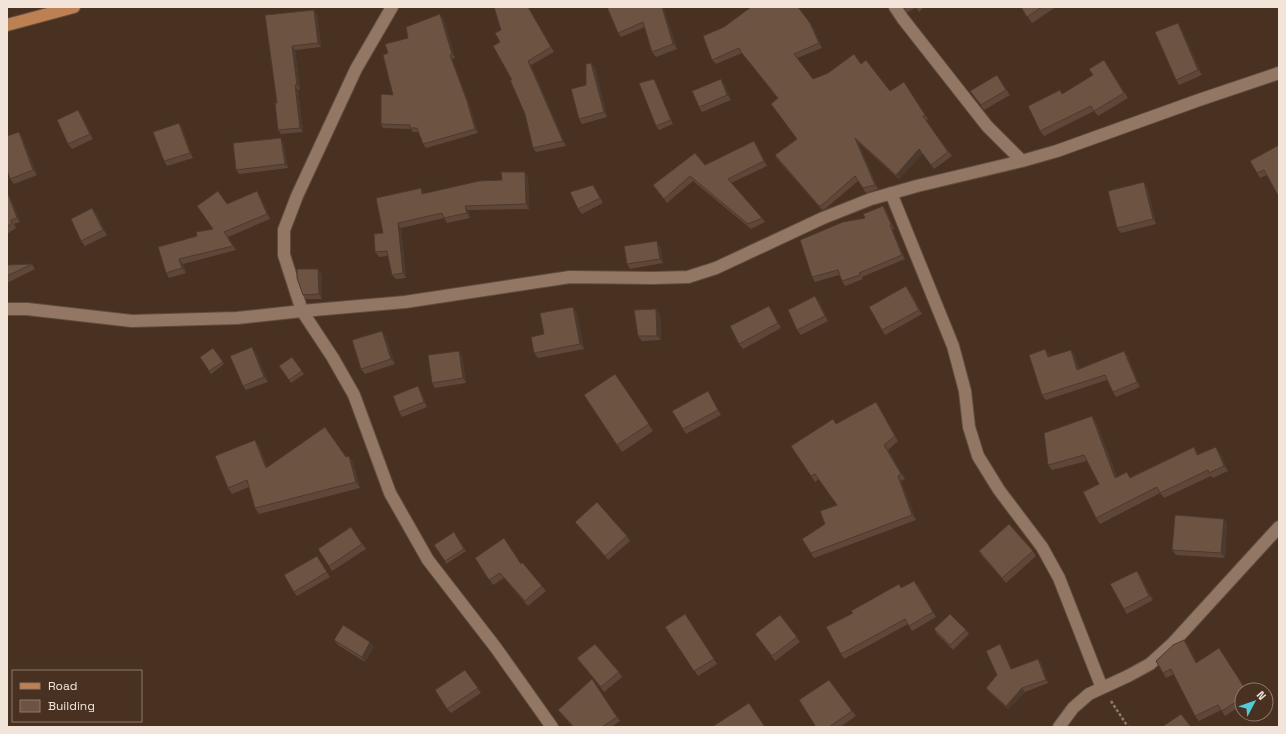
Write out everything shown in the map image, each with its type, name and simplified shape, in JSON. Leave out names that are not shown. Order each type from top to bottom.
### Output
[{"type":"main road","points":[[7,25],[74,7]]},
{"type":"street","points":[[392,7],[356,69],[297,196],[284,230],[284,255],[302,311],[333,358],[354,395],[390,493],[428,560],[496,648],[552,727]]},
{"type":"street","points":[[895,7],[987,126],[1022,161]]},
{"type":"street","points":[[7,309],[27,309],[132,321],[237,318],[405,302],[570,277],[688,277],[716,268],[823,218],[871,199],[1057,151],[1279,73]]},
{"type":"street","points":[[891,193],[953,346],[965,390],[969,427],[978,456],[999,490],[1042,547],[1059,578],[1102,688]]},
{"type":"street","points":[[1059,727],[1073,708],[1089,694],[1150,664],[1172,644],[1279,527]]},
{"type":"path","points":[[1102,688],[1128,727]]},
{"type":"building","points":[[494,7],[528,7],[551,47],[528,61],[563,141],[533,148],[525,114],[510,80],[512,80],[493,46],[500,42],[495,33],[501,30]]},
{"type":"building","points":[[607,7],[662,7],[673,44],[652,52],[643,22],[618,33]]},
{"type":"building","points":[[751,7],[798,7],[810,23],[819,43],[794,54],[813,79],[828,73],[854,54],[861,64],[866,60],[890,91],[904,82],[925,115],[923,116],[948,152],[931,165],[919,149],[896,175],[855,138],[875,185],[863,188],[855,176],[819,206],[775,155],[797,139],[771,104],[778,98],[739,48],[712,60],[703,36],[724,27]]},
{"type":"building","points":[[1021,7],[1042,7],[1027,17]]},
{"type":"building","points":[[314,10],[318,43],[292,46],[300,128],[278,130],[275,103],[277,103],[265,15]]},
{"type":"building","points":[[440,14],[452,54],[450,55],[467,101],[475,129],[423,144],[417,128],[410,128],[410,125],[381,124],[381,94],[393,95],[383,55],[388,53],[385,44],[408,38],[406,27]]},
{"type":"building","points":[[1178,23],[1198,70],[1176,80],[1155,32]]},
{"type":"building","points":[[1104,60],[1124,93],[1094,111],[1091,106],[1040,131],[1028,106],[1060,90],[1062,94],[1093,75],[1089,69]]},
{"type":"building","points":[[591,63],[604,112],[579,119],[571,89],[586,85],[586,64]]},
{"type":"building","points":[[997,75],[1006,90],[981,105],[970,91]]},
{"type":"building","points":[[654,79],[671,120],[656,126],[639,83]]},
{"type":"building","points":[[721,79],[727,95],[699,107],[692,91]]},
{"type":"building","points":[[78,110],[90,134],[68,144],[57,120]]},
{"type":"building","points":[[179,123],[190,153],[164,161],[153,132]]},
{"type":"building","points":[[19,132],[33,170],[10,179],[7,170],[7,136]]},
{"type":"building","points":[[281,138],[285,164],[236,170],[233,143]]},
{"type":"building","points":[[754,141],[764,161],[728,179],[762,218],[748,224],[690,176],[664,199],[653,185],[695,153],[705,165]]},
{"type":"building","points":[[1279,145],[1279,197],[1264,170],[1257,173],[1250,161]]},
{"type":"building","points":[[501,172],[525,172],[526,204],[465,206],[467,213],[444,218],[442,213],[398,223],[403,273],[392,275],[387,251],[375,252],[374,234],[383,233],[376,198],[421,188],[422,194],[479,181],[502,180]]},
{"type":"building","points":[[1144,182],[1153,219],[1117,228],[1108,191]]},
{"type":"building","points":[[593,185],[600,198],[578,209],[570,192]]},
{"type":"building","points":[[218,191],[227,204],[257,191],[267,214],[224,232],[233,246],[179,259],[182,268],[166,273],[158,247],[197,236],[196,232],[213,229],[197,206]]},
{"type":"building","points":[[7,194],[17,218],[11,220],[12,223],[7,227]]},
{"type":"building","points":[[883,206],[902,255],[859,273],[860,275],[842,281],[838,270],[812,277],[800,240],[843,222],[865,218],[863,214]]},
{"type":"building","points":[[92,208],[103,230],[81,241],[71,219]]},
{"type":"building","points":[[657,241],[660,259],[627,264],[624,246]]},
{"type":"building","points":[[32,264],[7,276],[7,265]]},
{"type":"building","points":[[297,269],[318,269],[319,294],[303,295],[297,278]]},
{"type":"building","points":[[906,286],[919,310],[882,330],[869,307]]},
{"type":"building","points":[[815,296],[825,316],[797,330],[788,310]]},
{"type":"building","points":[[769,306],[778,323],[739,344],[730,326]]},
{"type":"building","points":[[573,307],[580,344],[534,353],[531,337],[544,334],[540,313]]},
{"type":"building","points":[[656,309],[657,336],[638,336],[634,310]]},
{"type":"building","points":[[382,331],[391,359],[361,369],[352,340]]},
{"type":"building","points":[[252,347],[264,377],[243,386],[230,356]]},
{"type":"building","points":[[213,348],[223,362],[209,371],[200,357]]},
{"type":"building","points":[[1045,349],[1048,357],[1071,350],[1077,370],[1124,351],[1137,382],[1113,392],[1105,375],[1042,395],[1029,355]]},
{"type":"building","points":[[459,351],[463,378],[432,383],[428,355]]},
{"type":"building","points":[[292,357],[302,371],[289,380],[279,366]]},
{"type":"building","points":[[615,374],[649,424],[617,445],[584,395]]},
{"type":"building","points":[[418,386],[424,402],[399,412],[393,396]]},
{"type":"building","points":[[708,391],[718,410],[683,429],[672,411]]},
{"type":"building","points":[[876,402],[895,436],[884,445],[901,474],[898,476],[912,515],[811,553],[802,539],[825,524],[820,511],[837,505],[815,474],[811,476],[791,446],[833,419],[836,424]]},
{"type":"building","points":[[1092,416],[1115,478],[1127,472],[1130,478],[1194,447],[1197,455],[1216,447],[1224,466],[1209,473],[1208,470],[1160,493],[1157,487],[1096,518],[1083,492],[1099,484],[1084,455],[1048,465],[1044,433]]},
{"type":"building","points":[[325,427],[346,457],[349,456],[356,482],[255,508],[247,480],[228,488],[215,456],[255,440],[266,468]]},
{"type":"building","points":[[597,502],[627,536],[605,556],[575,522]]},
{"type":"building","points":[[1175,515],[1224,519],[1221,553],[1172,550]]},
{"type":"building","points":[[1009,524],[1033,551],[1002,578],[979,551]]},
{"type":"building","points":[[351,527],[362,544],[329,566],[318,549]]},
{"type":"building","points":[[454,532],[464,549],[445,561],[434,545]]},
{"type":"building","points":[[504,538],[521,564],[522,562],[542,586],[525,601],[500,573],[489,580],[475,558]]},
{"type":"building","points":[[317,556],[327,572],[294,592],[284,575]]},
{"type":"building","points":[[1137,571],[1149,596],[1124,609],[1110,584]]},
{"type":"building","points":[[914,581],[933,612],[909,626],[905,619],[841,654],[826,627],[853,613],[851,611],[899,584],[901,588]]},
{"type":"building","points":[[685,614],[714,659],[694,671],[665,627]]},
{"type":"building","points":[[950,614],[966,630],[950,645],[934,629]]},
{"type":"building","points":[[780,615],[797,637],[772,656],[755,634]]},
{"type":"building","points":[[343,625],[370,642],[362,657],[334,640]]},
{"type":"building","points":[[1184,640],[1196,663],[1219,648],[1241,682],[1234,682],[1234,703],[1222,711],[1218,705],[1195,716],[1171,669],[1163,673],[1156,661],[1173,645]]},
{"type":"building","points":[[595,644],[619,672],[601,687],[577,658]]},
{"type":"building","points":[[1000,644],[1011,669],[1038,659],[1046,680],[1022,688],[1006,706],[986,688],[997,675],[986,651]]},
{"type":"building","points":[[465,670],[478,688],[447,709],[435,690]]},
{"type":"building","points":[[592,679],[617,717],[602,727],[574,727],[558,710]]},
{"type":"building","points":[[829,680],[852,711],[829,727],[816,727],[799,700]]},
{"type":"building","points":[[749,703],[765,727],[712,727]]},
{"type":"building","points":[[1181,714],[1191,727],[1162,727]]}]
